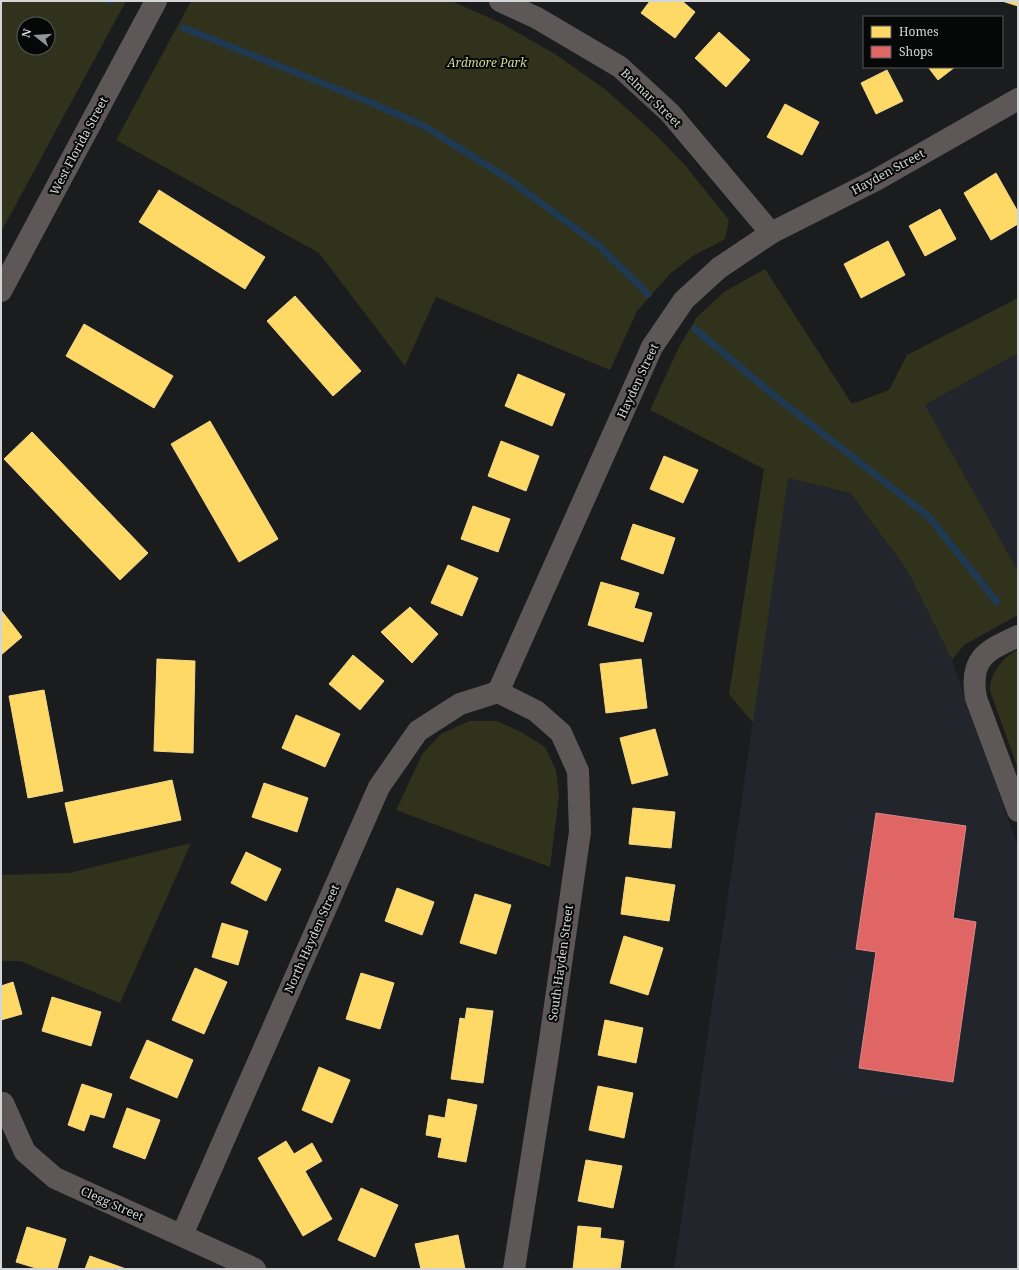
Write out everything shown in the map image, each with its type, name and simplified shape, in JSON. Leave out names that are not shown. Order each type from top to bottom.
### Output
[{"type":"street","name":"West Florida Street","points":[[1,291],[156,1]]},
{"type":"street","name":"Belmar Street","points":[[500,1],[537,18],[620,67],[670,113],[771,234]]},
{"type":"street","name":"Hayden Street","points":[[498,692],[652,347],[684,300],[719,268],[771,234],[876,180],[1018,99]]},
{"type":"street","points":[[1018,636],[991,649],[981,659],[975,673],[974,683],[976,698],[1018,811]]},
{"type":"street","name":"North Hayden Street","points":[[182,1235],[380,787],[418,731],[460,704],[498,692]]},
{"type":"street","name":"South Hayden Street","points":[[498,692],[536,711],[561,733],[578,771],[580,832],[548,1054],[514,1269]]},
{"type":"street","name":"Clegg Street","points":[[3,1103],[25,1152],[55,1178],[255,1269]]},
{"type":"shaded area","points":[[1018,353],[1018,571],[925,405]]},
{"type":"shaded area","points":[[788,478],[850,493],[907,570],[952,660],[1018,847],[1018,1269],[674,1269]]},
{"type":"green space","points":[[1,1],[126,1],[1,232]]},
{"type":"green space","name":"Ardmore Park","points":[[191,1],[451,1],[499,22],[555,54],[606,90],[656,135],[684,164],[729,220],[725,239],[693,256],[671,273],[637,311],[610,370],[436,297],[405,366],[319,253],[116,140]]},
{"type":"green space","points":[[765,269],[852,404],[889,390],[907,355],[1018,298],[1018,353],[925,405],[1018,571],[1018,615],[964,645],[952,660],[907,570],[850,493],[788,478],[753,723],[729,694],[764,469],[650,410],[679,347],[697,317],[724,292]]},
{"type":"green space","points":[[1018,650],[1018,769],[990,691],[990,686],[994,674],[1002,661]]},
{"type":"green space","points":[[469,721],[497,721],[521,732],[545,747],[556,770],[559,795],[550,867],[396,810],[423,753],[441,734]]},
{"type":"green space","points":[[191,843],[120,1003],[20,961],[1,961],[1,875],[69,873]]},
{"type":"building: Homes","points":[[650,1],[682,1],[695,12],[675,38],[641,13]]},
{"type":"building: Homes","points":[[1002,1],[1018,1],[1018,6]]},
{"type":"building: Homes","points":[[719,32],[750,60],[726,87],[695,58]]},
{"type":"building: Homes","points":[[929,68],[954,68],[938,80]]},
{"type":"building: Homes","points":[[887,70],[903,101],[876,114],[861,83]]},
{"type":"building: Homes","points":[[785,104],[819,122],[802,155],[767,137]]},
{"type":"building: Homes","points":[[996,173],[1018,212],[1018,224],[991,240],[964,193]]},
{"type":"building: Homes","points":[[159,190],[265,257],[245,289],[139,222]]},
{"type":"building: Homes","points":[[940,209],[956,239],[925,256],[909,226]]},
{"type":"building: Homes","points":[[888,241],[905,275],[861,298],[844,264]]},
{"type":"building: Homes","points":[[295,296],[361,371],[333,396],[267,321]]},
{"type":"building: Homes","points":[[84,324],[173,376],[154,408],[66,356]]},
{"type":"building: Homes","points":[[518,374],[565,394],[552,426],[505,406]]},
{"type":"building: Homes","points":[[210,421],[278,539],[239,562],[171,444]]},
{"type":"building: Homes","points":[[32,432],[148,553],[120,580],[4,459]]},
{"type":"building: Homes","points":[[501,441],[539,456],[526,491],[488,476]]},
{"type":"building: Homes","points":[[664,456],[698,470],[683,503],[650,489]]},
{"type":"building: Homes","points":[[473,506],[510,519],[498,552],[461,539]]},
{"type":"building: Homes","points":[[633,524],[675,538],[663,574],[621,559]]},
{"type":"building: Homes","points":[[448,565],[478,578],[462,616],[431,603]]},
{"type":"building: Homes","points":[[601,582],[639,593],[634,608],[652,613],[643,642],[588,625]]},
{"type":"building: Homes","points":[[410,607],[438,634],[412,663],[381,632]]},
{"type":"building: Homes","points":[[1,610],[22,637],[1,655]]},
{"type":"building: Homes","points":[[353,655],[384,681],[360,710],[329,684]]},
{"type":"building: Homes","points":[[157,659],[195,661],[193,753],[154,751]]},
{"type":"building: Homes","points":[[641,659],[647,708],[606,713],[600,664]]},
{"type":"building: Homes","points":[[44,690],[63,791],[28,798],[9,696]]},
{"type":"building: Homes","points":[[296,715],[340,734],[325,767],[282,748]]},
{"type":"building: Homes","points":[[655,729],[668,775],[632,784],[620,738]]},
{"type":"building: Homes","points":[[172,780],[181,820],[74,843],[65,803]]},
{"type":"building: Homes","points":[[264,783],[308,798],[297,832],[252,817]]},
{"type":"building: Homes","points":[[633,808],[675,812],[671,848],[629,844]]},
{"type":"building: Homes","points":[[246,852],[281,869],[266,901],[231,883]]},
{"type":"building: Homes","points":[[626,877],[675,885],[669,921],[621,914]]},
{"type":"building: Homes","points":[[397,888],[434,902],[422,935],[385,921]]},
{"type":"building: Homes","points":[[475,894],[511,905],[496,954],[460,943]]},
{"type":"building: Homes","points":[[222,923],[248,931],[238,965],[212,957]]},
{"type":"building: Homes","points":[[624,936],[663,948],[648,995],[610,983]]},
{"type":"building: Homes","points":[[195,968],[227,982],[204,1034],[172,1020]]},
{"type":"building: Homes","points":[[361,973],[394,983],[380,1029],[346,1019]]},
{"type":"building: Homes","points":[[13,982],[22,1014],[1,1020],[1,986]]},
{"type":"building: Homes","points":[[52,997],[101,1012],[91,1046],[42,1031]]},
{"type":"building: Homes","points":[[467,1008],[493,1011],[483,1083],[451,1079],[460,1018],[465,1019]]},
{"type":"building: Homes","points":[[605,1020],[643,1028],[636,1063],[598,1055]]},
{"type":"building: Homes","points":[[147,1040],[193,1060],[177,1098],[130,1078]]},
{"type":"building: Homes","points":[[319,1067],[350,1080],[332,1123],[302,1110]]},
{"type":"building: Homes","points":[[82,1084],[112,1094],[104,1118],[90,1114],[84,1131],[68,1125]]},
{"type":"building: Homes","points":[[598,1086],[633,1093],[624,1138],[589,1130]]},
{"type":"building: Homes","points":[[448,1099],[477,1105],[466,1162],[438,1157],[442,1138],[426,1135],[429,1115],[445,1118]]},
{"type":"building: Homes","points":[[127,1108],[160,1120],[145,1159],[113,1147]]},
{"type":"building: Homes","points":[[286,1141],[294,1154],[312,1143],[322,1161],[305,1171],[332,1219],[303,1236],[258,1158]]},
{"type":"building: Homes","points":[[586,1160],[622,1166],[613,1208],[578,1201]]},
{"type":"building: Homes","points":[[361,1188],[398,1205],[375,1257],[338,1240]]},
{"type":"building: Homes","points":[[578,1226],[601,1228],[600,1238],[624,1241],[620,1269],[573,1269]]},
{"type":"building: Homes","points":[[27,1227],[66,1239],[57,1269],[39,1269],[16,1262]]},
{"type":"building: Homes","points":[[458,1235],[465,1269],[421,1269],[415,1244]]},
{"type":"building: Homes","points":[[90,1256],[126,1269],[85,1269]]},
{"type":"building: Shops","points":[[876,813],[966,826],[953,918],[976,922],[953,1082],[859,1068],[876,952],[856,949]]},
{"type":"waterway","points":[[184,28],[367,101],[424,126],[507,178],[598,245],[648,294]]},
{"type":"waterway","points":[[695,329],[771,393],[928,516],[997,602]]}]
